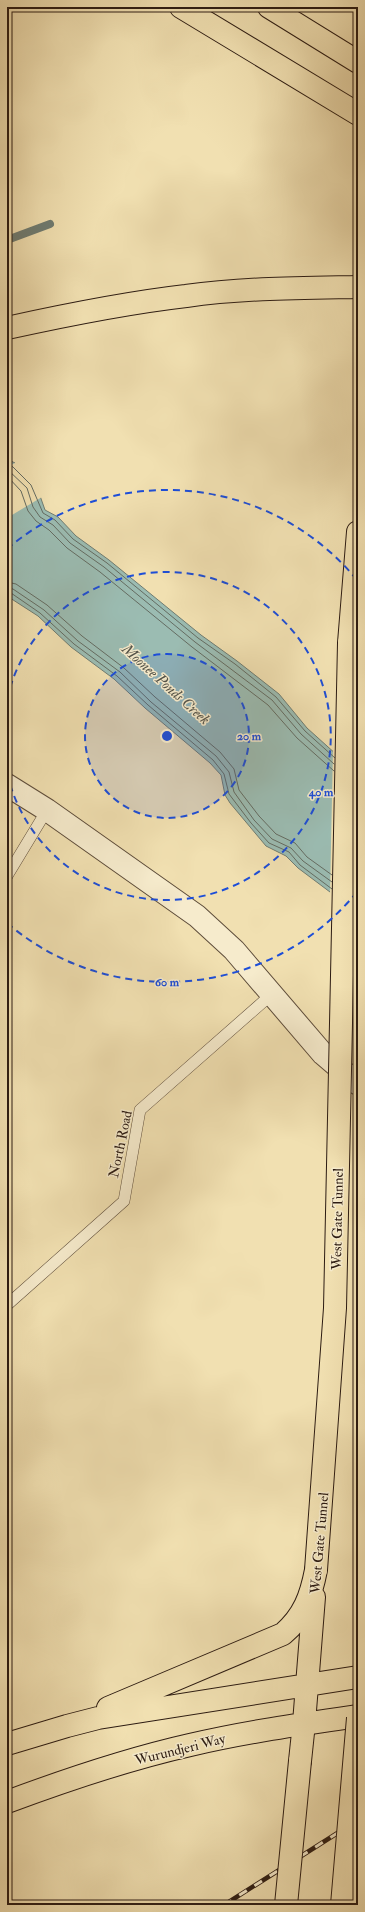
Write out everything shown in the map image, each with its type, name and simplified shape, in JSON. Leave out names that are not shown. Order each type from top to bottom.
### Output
[{"type":"main road","points":[[181,7],[358,114]]},
{"type":"main road","points":[[269,7],[358,62]]},
{"type":"main road","points":[[7,328],[84,311],[187,295],[288,288],[358,287]]},
{"type":"main road","name":"West Gate Tunnel","points":[[286,1905],[308,1684],[335,1308],[349,642],[358,532]]},
{"type":"main road","points":[[67,1726],[283,1634],[298,1620],[306,1606],[316,1570]]},
{"type":"main road","points":[[7,1744],[98,1718],[358,1677]]},
{"type":"main road","points":[[342,1905],[358,1717]]},
{"type":"main road","name":"Wurundjeri Way","points":[[7,1802],[99,1771],[190,1745],[304,1723],[358,1717]]},
{"type":"street","points":[[7,785],[47,810],[197,916],[234,950],[323,1054],[358,1084]]},
{"type":"lane","points":[[7,876],[47,810]]},
{"type":"lane","name":"North Road","points":[[7,1305],[124,1201],[140,1110],[272,994]]},
{"type":"water","name":"Moonee Ponds Creek","points":[[7,459],[15,463],[39,493],[45,510],[58,517],[76,536],[109,560],[201,635],[279,694],[307,728],[337,755],[358,913],[298,868],[286,856],[266,846],[230,803],[225,795],[221,775],[210,763],[145,708],[114,679],[71,647],[38,616],[7,596]]},
{"type":"pier","points":[[17,462],[36,482],[42,497],[7,518],[7,467]]},
{"type":"pier","points":[[333,748],[358,768],[358,915],[330,895]]},
{"type":"waterway","points":[[7,240],[50,224]]},
{"type":"railway","points":[[224,1905],[358,1820]]},
{"type":"railway","points":[[344,1905],[358,1898]]}]
